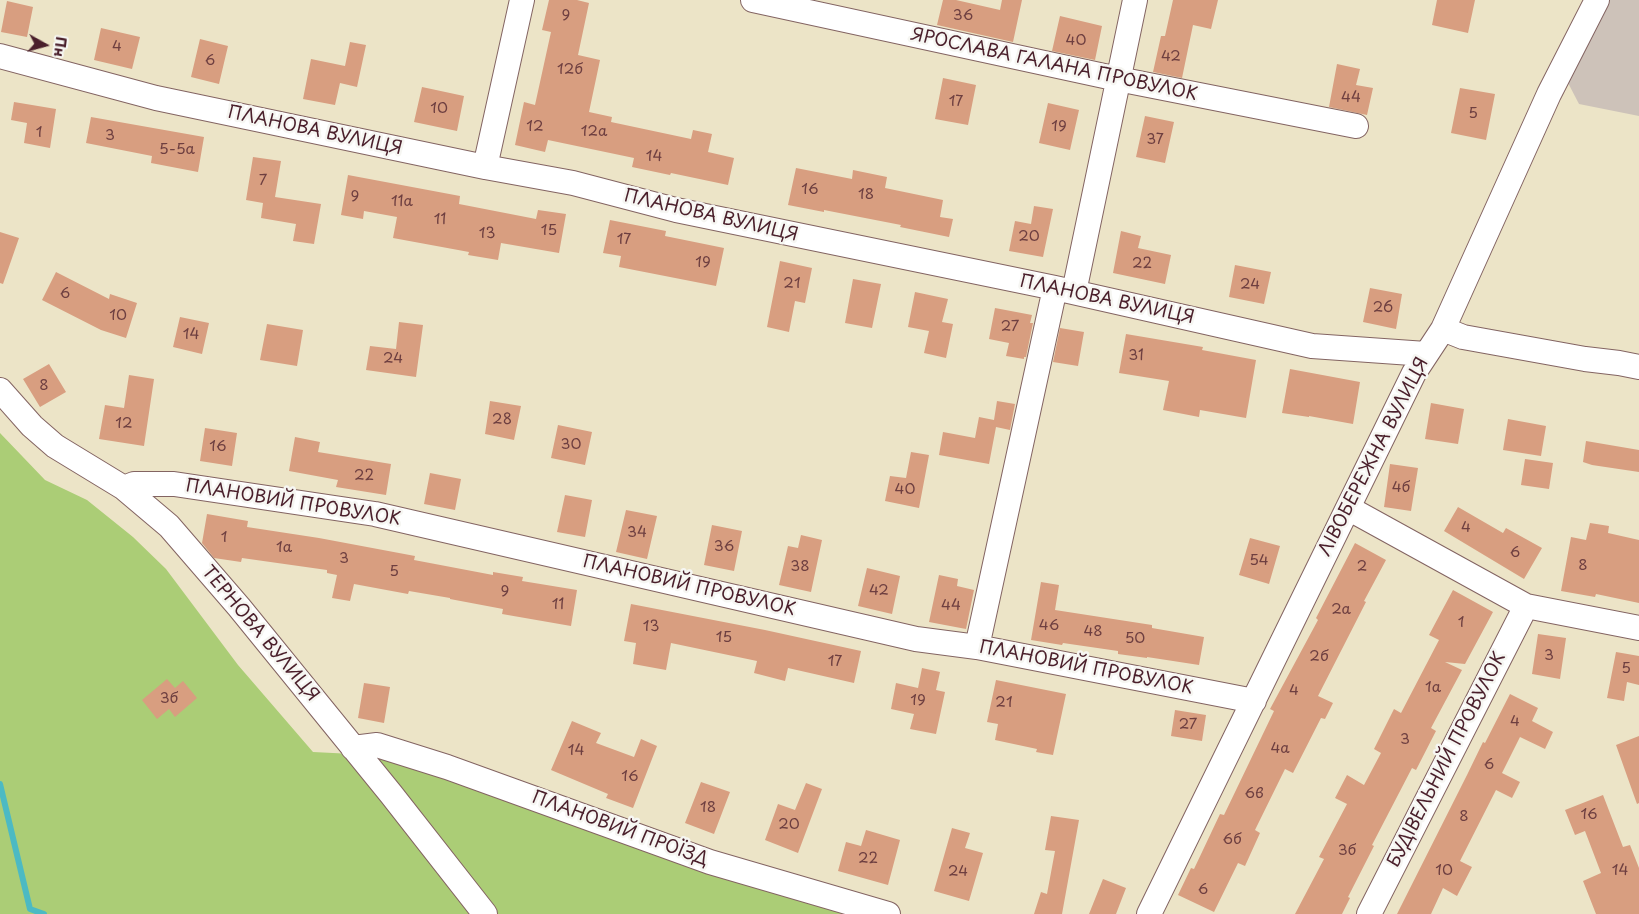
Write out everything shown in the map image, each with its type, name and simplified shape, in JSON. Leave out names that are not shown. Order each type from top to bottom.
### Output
[{"type":"street","points":[[485,167],[522,0]]},
{"type":"street","name":"ЯРОСЛАВА ГАЛАНА ПРОВУЛОК","points":[[753,0],[1118,79],[1356,126]]},
{"type":"street","points":[[978,646],[1064,290],[1118,79],[1135,0]]},
{"type":"street","name":"ЛІВОБЕРЕЖНА ВУЛИЦЯ","points":[[1150,914],[1414,373],[1443,329],[1549,94],[1597,0]]},
{"type":"street","name":"ПЛАНОВА ВУЛИЦЯ","points":[[0,56],[156,98],[485,167],[573,183],[676,210],[1064,290],[1312,346],[1426,354]]},
{"type":"street","points":[[1443,329],[1462,338],[1639,367]]},
{"type":"street","name":"ТЕРНОВА ВУЛИЦЯ","points":[[0,390],[32,426],[54,446],[124,488],[170,526],[354,748],[485,914]]},
{"type":"street","name":"ПЛАНОВИЙ ПРОВУЛОК","points":[[124,488],[134,484],[174,484],[375,514],[916,639],[978,646],[1254,701]]},
{"type":"street","points":[[1348,508],[1526,606],[1639,628]]},
{"type":"street","name":"БУДІВЕЛЬНИЙ ПРОВУЛОК","points":[[1369,914],[1526,606]]},
{"type":"street","name":"ПЛАНОВИЙ ПРОЇЗД","points":[[354,748],[378,744],[710,862],[888,914]]},
{"type":"shaded area","points":[[1607,0],[1639,0],[1639,116],[1579,104],[1566,79]]},
{"type":"green space","points":[[0,433],[45,480],[87,500],[133,537],[166,569],[238,665],[313,752],[373,755],[858,914],[0,914]]},
{"type":"building","points":[[549,0],[577,0],[589,3],[578,55],[600,60],[589,112],[612,117],[611,122],[691,139],[693,130],[712,134],[708,152],[734,158],[728,185],[632,167],[634,158],[548,140],[545,152],[515,145],[524,102],[535,105],[551,32],[542,30]]},
{"type":"building","points":[[943,0],[956,0],[1000,10],[1002,0],[1022,0],[1013,42],[937,25]]},
{"type":"building","points":[[1173,0],[1218,0],[1211,29],[1193,25],[1182,78],[1153,72],[1161,36],[1165,36]]},
{"type":"building","points":[[1437,0],[1475,0],[1468,33],[1432,25]]},
{"type":"building","points":[[7,1],[33,7],[27,37],[1,32]]},
{"type":"building","points":[[1060,16],[1102,26],[1095,60],[1052,51]]},
{"type":"building","points":[[101,28],[140,37],[132,69],[94,60]]},
{"type":"building","points":[[200,39],[228,46],[219,84],[191,77]]},
{"type":"building","points":[[350,42],[366,45],[357,87],[340,83],[335,105],[303,99],[311,59],[345,66]]},
{"type":"building","points":[[1337,64],[1360,69],[1356,85],[1373,88],[1367,115],[1329,107]]},
{"type":"building","points":[[943,78],[976,85],[968,125],[935,119]]},
{"type":"building","points":[[422,87],[464,96],[457,131],[414,122]]},
{"type":"building","points":[[1460,88],[1495,94],[1486,140],[1451,133]]},
{"type":"building","points":[[14,102],[56,109],[50,148],[24,143],[27,123],[11,120]]},
{"type":"building","points":[[1048,103],[1079,110],[1070,150],[1039,143]]},
{"type":"building","points":[[1145,116],[1174,122],[1165,163],[1136,157]]},
{"type":"building","points":[[91,117],[204,137],[198,172],[151,163],[152,156],[86,143]]},
{"type":"building","points":[[253,157],[281,161],[275,197],[321,204],[314,244],[293,241],[296,224],[261,218],[263,203],[246,200]]},
{"type":"building","points":[[796,168],[852,179],[853,170],[887,177],[885,188],[943,200],[940,217],[953,219],[949,237],[900,227],[901,225],[788,205]]},
{"type":"building","points":[[348,175],[460,196],[459,204],[536,219],[538,210],[566,214],[559,253],[501,243],[498,260],[468,255],[469,252],[393,238],[397,217],[364,211],[363,219],[341,215]]},
{"type":"building","points":[[1034,206],[1053,209],[1043,257],[1009,251],[1015,221],[1031,224]]},
{"type":"building","points":[[610,220],[666,231],[665,236],[724,248],[716,286],[619,267],[621,256],[603,253]]},
{"type":"building","points":[[1121,231],[1141,236],[1138,248],[1171,255],[1165,284],[1113,273]]},
{"type":"building","points":[[0,232],[19,238],[3,284],[0,283]]},
{"type":"building","points":[[780,261],[812,268],[805,303],[795,301],[789,332],[767,327]]},
{"type":"building","points":[[1235,265],[1271,272],[1264,304],[1229,297]]},
{"type":"building","points":[[56,272],[109,299],[110,294],[137,303],[126,338],[101,330],[42,300]]},
{"type":"building","points":[[853,279],[881,284],[872,328],[845,323]]},
{"type":"building","points":[[1370,288],[1402,294],[1396,329],[1363,322]]},
{"type":"building","points":[[915,292],[948,299],[942,322],[953,324],[946,358],[924,353],[929,331],[908,327]]},
{"type":"building","points":[[995,308],[1032,315],[1030,323],[1033,323],[1024,359],[1006,356],[1009,343],[989,339]]},
{"type":"building","points":[[180,317],[209,323],[202,354],[173,347]]},
{"type":"building","points":[[399,322],[423,325],[416,377],[366,370],[370,346],[396,349]]},
{"type":"building","points":[[267,324],[303,330],[297,366],[260,360]]},
{"type":"building","points":[[1060,328],[1084,332],[1078,366],[1053,362]]},
{"type":"building","points":[[1126,334],[1203,347],[1202,350],[1256,360],[1246,418],[1200,410],[1199,417],[1163,410],[1169,381],[1119,373]]},
{"type":"building","points":[[49,364],[66,392],[40,407],[23,379]]},
{"type":"building","points":[[1290,369],[1360,382],[1353,424],[1282,413]]},
{"type":"building","points":[[129,375],[154,379],[144,446],[99,439],[105,405],[124,408]]},
{"type":"building","points":[[490,401],[521,406],[514,440],[485,434]]},
{"type":"building","points":[[997,401],[1015,404],[1010,430],[996,427],[989,464],[939,455],[943,432],[975,438],[979,417],[994,420]]},
{"type":"building","points":[[1431,403],[1464,409],[1458,444],[1425,439]]},
{"type":"building","points":[[1508,419],[1546,426],[1541,456],[1503,450]]},
{"type":"building","points":[[558,425],[592,432],[585,465],[551,458]]},
{"type":"building","points":[[205,428],[237,433],[232,466],[200,461]]},
{"type":"building","points":[[295,437],[320,442],[318,452],[391,464],[386,495],[336,487],[338,480],[289,471]]},
{"type":"building","points":[[1586,441],[1639,450],[1639,472],[1583,462]]},
{"type":"building","points":[[911,452],[929,455],[919,508],[885,501],[890,476],[906,478]]},
{"type":"building","points":[[1525,459],[1553,463],[1549,489],[1521,485]]},
{"type":"building","points":[[1390,464],[1418,468],[1411,511],[1384,507]]},
{"type":"building","points":[[430,473],[461,479],[455,510],[424,504]]},
{"type":"building","points":[[565,495],[592,500],[585,537],[557,532]]},
{"type":"building","points":[[1458,507],[1503,533],[1506,528],[1542,548],[1524,579],[1444,531]]},
{"type":"building","points":[[626,510],[657,516],[647,559],[616,552]]},
{"type":"building","points":[[207,514],[248,521],[247,527],[415,556],[414,560],[493,575],[493,572],[523,577],[522,581],[577,590],[571,626],[502,614],[503,609],[450,598],[409,591],[408,594],[354,584],[350,601],[332,598],[337,575],[327,573],[327,570],[242,558],[241,562],[214,558],[202,543]]},
{"type":"building","points":[[1590,523],[1609,526],[1608,533],[1639,540],[1639,603],[1596,594],[1595,597],[1561,591],[1571,537],[1586,540]]},
{"type":"building","points":[[712,525],[742,531],[734,571],[704,565]]},
{"type":"building","points":[[801,535],[822,540],[811,592],[779,585],[788,546],[798,548]]},
{"type":"building","points":[[1250,538],[1280,546],[1269,584],[1239,575]]},
{"type":"building","points":[[1355,543],[1386,560],[1318,696],[1333,703],[1325,719],[1321,718],[1293,773],[1285,769],[1255,830],[1260,833],[1245,866],[1238,863],[1214,912],[1178,895],[1191,868],[1194,869],[1220,814],[1224,815],[1274,711],[1270,709],[1318,620],[1316,618]]},
{"type":"building","points":[[867,568],[900,576],[892,614],[858,606]]},
{"type":"building","points":[[939,575],[958,579],[957,586],[974,590],[966,629],[929,622]]},
{"type":"building","points":[[1041,582],[1059,585],[1055,610],[1152,625],[1152,628],[1204,637],[1199,665],[1118,654],[1118,651],[1031,640]]},
{"type":"building","points":[[1453,590],[1493,612],[1465,664],[1445,662],[1462,670],[1431,728],[1436,731],[1416,770],[1412,768],[1372,845],[1374,846],[1348,897],[1350,898],[1342,914],[1295,914],[1324,859],[1319,857],[1347,804],[1335,798],[1347,775],[1364,785],[1381,753],[1374,749],[1394,709],[1401,713],[1439,640],[1429,635]]},
{"type":"building","points":[[631,604],[861,651],[854,683],[788,668],[785,681],[754,673],[757,661],[671,643],[666,670],[633,664],[636,643],[624,641]]},
{"type":"building","points":[[1538,634],[1566,638],[1560,679],[1532,674]]},
{"type":"building","points":[[1616,652],[1639,656],[1639,685],[1627,682],[1624,701],[1607,698]]},
{"type":"building","points":[[922,668],[940,672],[936,690],[945,692],[936,734],[910,729],[914,714],[891,709],[896,683],[918,688]]},
{"type":"building","points":[[167,679],[175,688],[183,681],[197,698],[175,717],[169,709],[157,719],[142,700]]},
{"type":"building","points":[[996,680],[1066,694],[1053,755],[1036,752],[1037,749],[995,740],[998,724],[987,722]]},
{"type":"building","points":[[364,683],[390,687],[384,723],[358,718]]},
{"type":"building","points":[[1510,694],[1538,708],[1532,721],[1553,732],[1545,749],[1520,737],[1502,773],[1520,782],[1512,798],[1496,790],[1460,861],[1472,867],[1457,896],[1443,888],[1431,914],[1397,914],[1483,742],[1485,743]]},
{"type":"building","points":[[1175,710],[1206,715],[1202,741],[1171,736]]},
{"type":"building","points":[[572,721],[601,733],[596,743],[634,757],[641,739],[657,746],[633,808],[606,798],[608,794],[551,770]]},
{"type":"building","points":[[1639,736],[1639,803],[1637,804],[1616,745]]},
{"type":"building","points":[[701,782],[730,792],[714,834],[685,823]]},
{"type":"building","points":[[806,783],[822,789],[798,853],[765,840],[778,804],[795,810]]},
{"type":"building","points":[[1603,795],[1623,847],[1630,845],[1639,868],[1639,914],[1596,914],[1583,881],[1601,873],[1585,831],[1575,835],[1565,810]]},
{"type":"building","points":[[1051,816],[1079,820],[1062,914],[1034,914],[1041,892],[1047,894],[1055,851],[1045,850]]},
{"type":"building","points":[[952,828],[970,833],[965,848],[983,853],[969,901],[934,891]]},
{"type":"building","points":[[866,830],[900,840],[888,885],[838,871],[846,842],[861,846]]},
{"type":"building","points":[[1103,879],[1126,888],[1116,914],[1089,914]]},
{"type":"waterway","points":[[0,784],[30,909],[44,914]]}]
